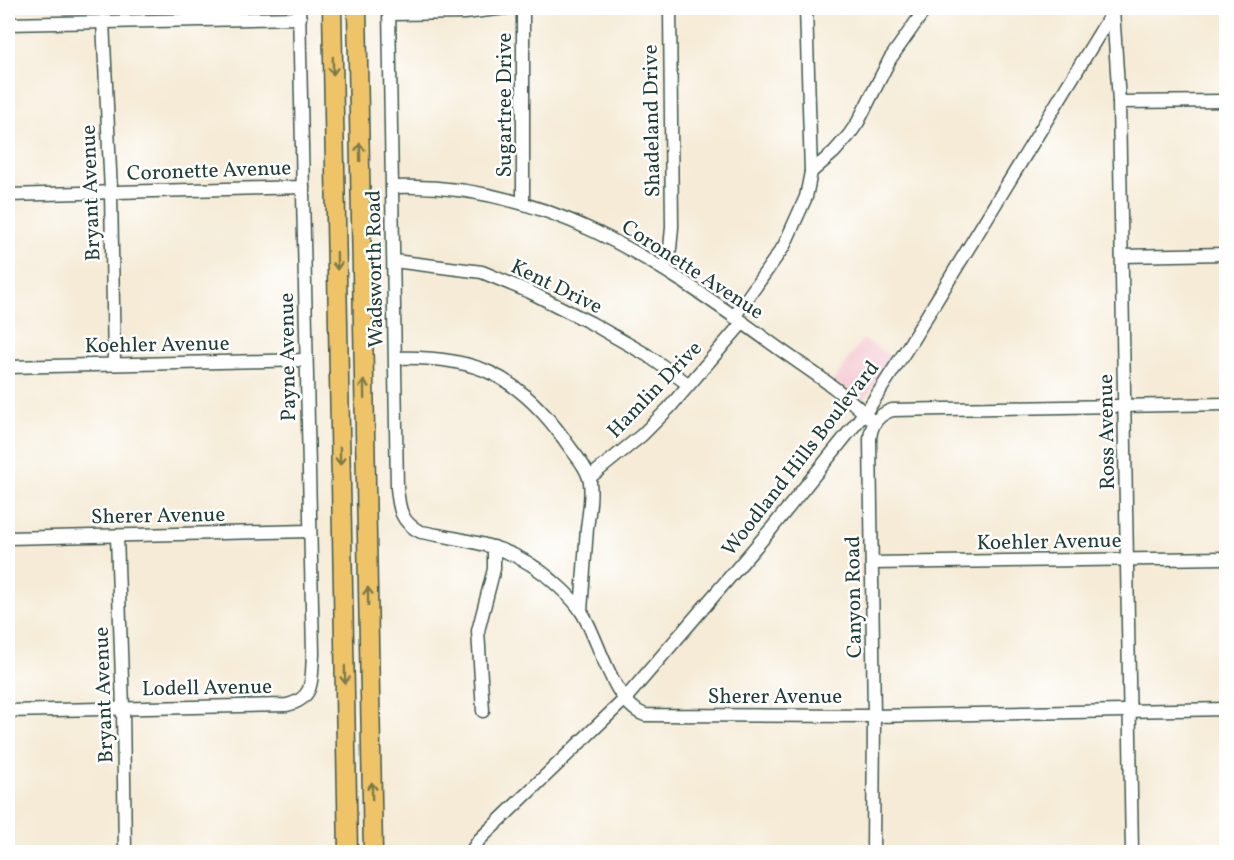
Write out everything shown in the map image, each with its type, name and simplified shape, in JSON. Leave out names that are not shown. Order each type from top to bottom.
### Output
[{"type":"highway","points":[[332,8],[348,851]]},
{"type":"highway","points":[[357,8],[373,851]]},
{"type":"street","points":[[389,11],[464,13],[506,8]]},
{"type":"street","name":"Sugartree Drive","points":[[523,8],[523,202]]},
{"type":"street","name":"Shadeland Drive","points":[[664,269],[670,249],[672,227],[670,8]]},
{"type":"street","name":"Hamlin Drive","points":[[589,478],[642,435],[669,408],[739,320],[784,246],[806,197],[811,171],[806,8]]},
{"type":"street","points":[[811,171],[834,152],[849,135],[890,59],[926,8]]},
{"type":"street","name":"Ross Avenue","points":[[1114,9],[1119,102],[1126,405],[1132,852]]},
{"type":"street","name":"Woodland Hills Boulevard","points":[[471,852],[479,840],[625,699],[772,528],[867,410],[915,337],[1114,9]]},
{"type":"street","name":"Wadsworth Road","points":[[389,11],[397,488],[400,513],[410,526]]},
{"type":"street","points":[[8,24],[299,13]]},
{"type":"street","name":"Payne Avenue","points":[[299,13],[313,654],[309,691],[299,701]]},
{"type":"street","name":"Bryant Avenue","points":[[103,21],[111,192],[114,364]]},
{"type":"street","points":[[1119,102],[1227,101]]},
{"type":"street","name":"Coronette Avenue","points":[[8,195],[303,187]]},
{"type":"street","name":"Coronette Avenue","points":[[393,187],[450,188],[523,202],[597,232],[664,269],[739,320],[850,401],[867,410],[877,420]]},
{"type":"street","points":[[1122,256],[1227,254]]},
{"type":"street","name":"Kent Drive","points":[[394,261],[482,272],[591,323],[647,355],[688,384]]},
{"type":"street","points":[[396,358],[448,359],[484,370],[514,386],[544,413],[585,469],[589,478],[591,489],[581,610]]},
{"type":"street","name":"Koehler Avenue","points":[[8,367],[306,360]]},
{"type":"street","points":[[867,410],[1227,404]]},
{"type":"street","points":[[877,420],[892,410]]},
{"type":"street","name":"Canyon Road","points":[[873,852],[874,716],[870,439],[877,420]]},
{"type":"street","name":"Sherer Avenue","points":[[410,526],[421,532],[494,547],[524,559],[541,570],[581,610],[609,673],[630,706],[645,715],[874,716],[1227,709]]},
{"type":"street","name":"Sherer Avenue","points":[[8,538],[309,531]]},
{"type":"street","name":"Bryant Avenue","points":[[117,536],[125,852]]},
{"type":"street","points":[[483,711],[478,631],[494,569],[494,547]]},
{"type":"street","name":"Koehler Avenue","points":[[872,563],[1227,558]]},
{"type":"street","name":"Lodell Avenue","points":[[8,711],[287,705],[299,701]]},
{"type":"shaded area","points":[[863,339],[892,357],[865,399],[856,398],[833,381]]}]
